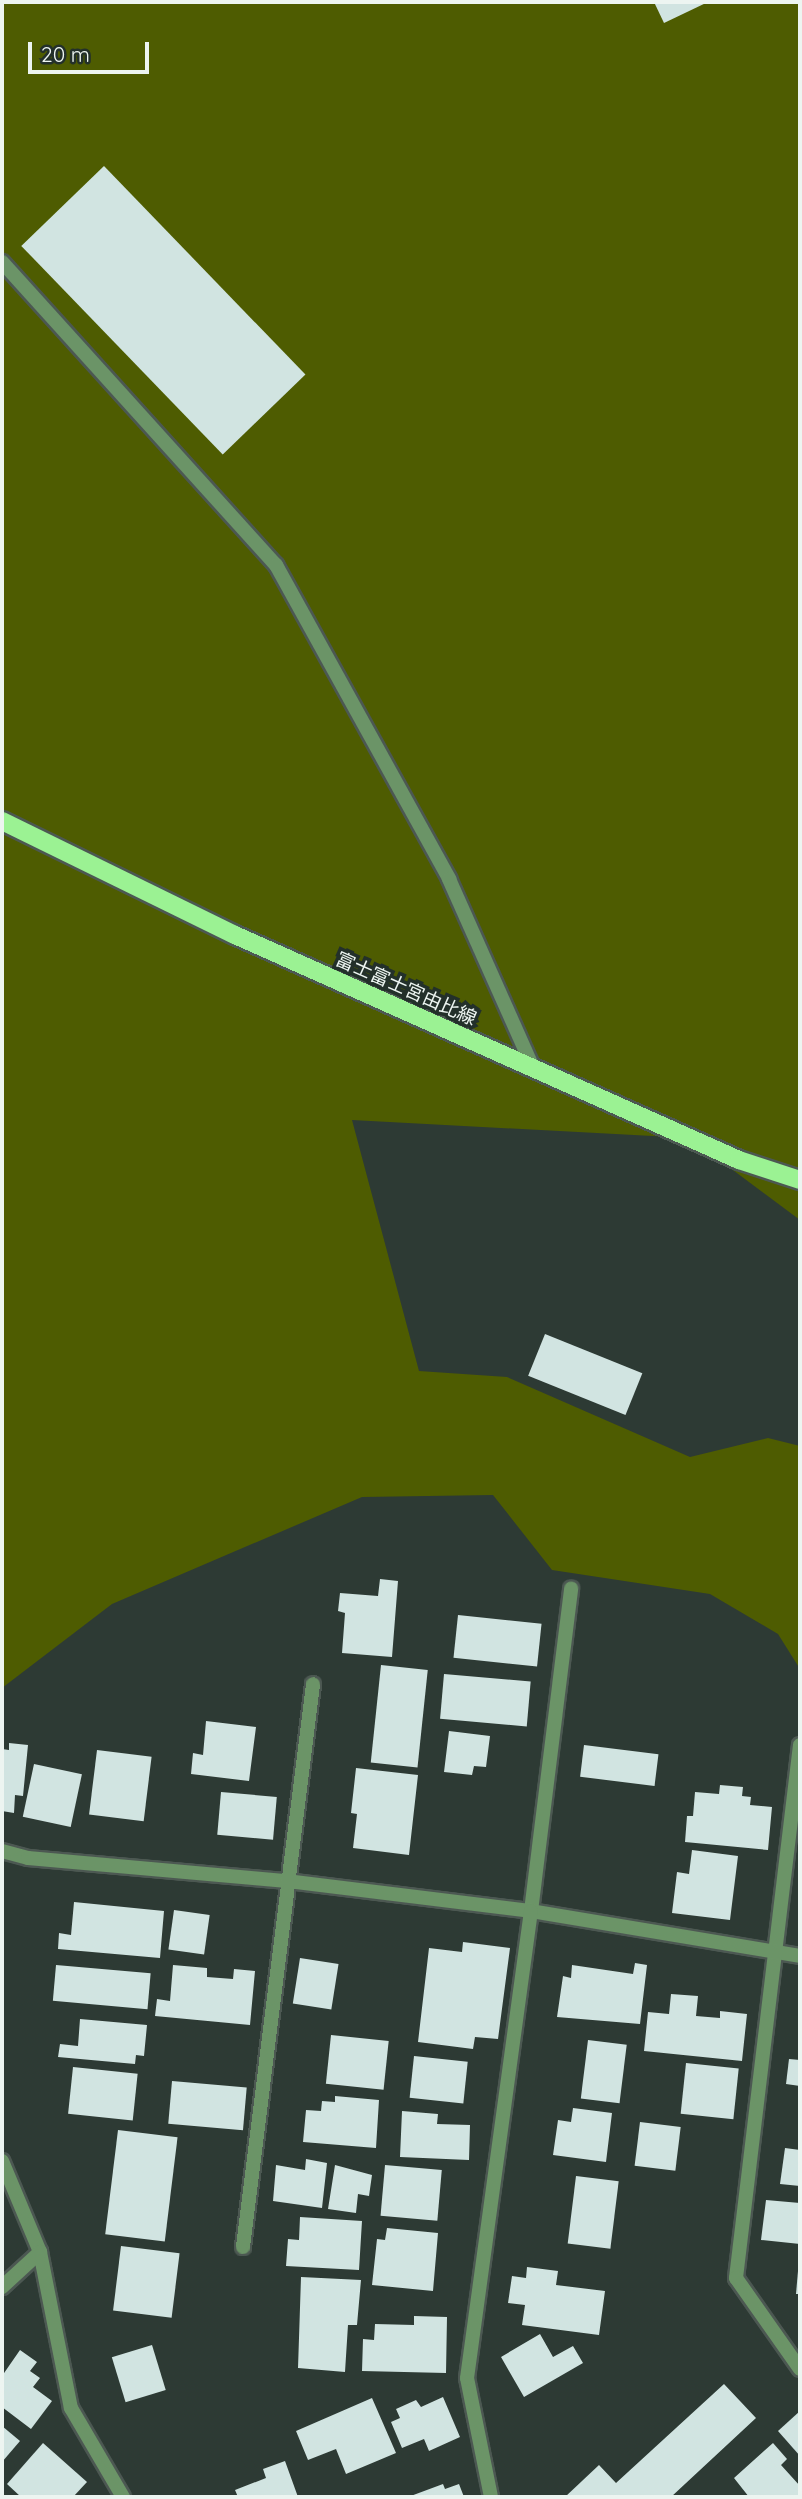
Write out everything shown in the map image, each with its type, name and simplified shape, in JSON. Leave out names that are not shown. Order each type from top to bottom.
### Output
[{"type":"main road","name":"富士富士宮由比線","points":[[2,821],[236,935],[739,1160],[800,1180]]},
{"type":"street","points":[[2,262],[276,565],[449,879],[533,1068]]},
{"type":"street","points":[[491,2497],[467,2378],[531,1911],[571,1588]]},
{"type":"street","points":[[243,2246],[313,1684]]},
{"type":"street","points":[[800,1745],[736,2278],[800,2369]]},
{"type":"street","points":[[2,1851],[28,1858],[287,1881],[531,1911],[800,1956]]},
{"type":"street","points":[[2,2161],[40,2252],[71,2408],[123,2497]]},
{"type":"street","points":[[2,2185],[17,2200]]},
{"type":"street","points":[[2,2287],[40,2252]]},
{"type":"green space","points":[[2,2],[800,2],[800,1220],[690,1138],[352,1120],[419,1371],[507,1377],[690,1457],[768,1438],[800,1446],[800,1669],[778,1634],[710,1594],[552,1570],[493,1495],[362,1497],[112,1604],[2,1688]]},
{"type":"building","points":[[654,2],[708,2],[664,23]]},
{"type":"building","points":[[104,166],[305,375],[223,454],[21,246]]},
{"type":"building","points":[[545,1334],[642,1373],[625,1415],[528,1376]]},
{"type":"building","points":[[380,1579],[398,1581],[392,1657],[342,1653],[345,1613],[338,1611],[340,1593],[378,1596]]},
{"type":"building","points":[[458,1615],[542,1624],[537,1667],[454,1658]]},
{"type":"building","points":[[381,1665],[428,1670],[417,1767],[371,1762]]},
{"type":"building","points":[[444,1674],[531,1682],[527,1726],[440,1719]]},
{"type":"building","points":[[206,1721],[256,1727],[249,1781],[191,1774],[193,1753],[203,1755]]},
{"type":"building","points":[[449,1731],[490,1736],[486,1767],[474,1766],[472,1775],[444,1772]]},
{"type":"building","points":[[9,1743],[28,1745],[23,1796],[15,1795],[14,1813],[2,1811],[2,1749],[9,1750]]},
{"type":"building","points":[[584,1745],[658,1754],[655,1786],[580,1777]]},
{"type":"building","points":[[97,1750],[152,1757],[144,1821],[89,1815]]},
{"type":"building","points":[[34,1764],[82,1774],[71,1827],[23,1817]]},
{"type":"building","points":[[356,1768],[418,1775],[409,1855],[353,1848],[357,1814],[351,1813]]},
{"type":"building","points":[[720,1785],[743,1787],[742,1796],[751,1797],[750,1805],[772,1807],[768,1850],[685,1842],[687,1816],[693,1816],[695,1792],[719,1794]]},
{"type":"building","points":[[221,1792],[277,1797],[273,1840],[217,1835]]},
{"type":"building","points":[[692,1850],[738,1856],[730,1920],[672,1913],[677,1872],[689,1874]]},
{"type":"building","points":[[74,1902],[164,1911],[160,1958],[58,1949],[59,1933],[71,1935]]},
{"type":"building","points":[[174,1910],[210,1915],[204,1955],[168,1950]]},
{"type":"building","points":[[463,1942],[510,1948],[498,2039],[475,2037],[473,2049],[418,2042],[429,1948],[462,1952]]},
{"type":"building","points":[[300,1958],[339,1964],[331,2010],[293,2003]]},
{"type":"building","points":[[635,1963],[647,1965],[640,2024],[557,2017],[563,1976],[571,1978],[572,1965],[633,1974]]},
{"type":"building","points":[[56,1965],[151,1973],[148,2009],[53,2001]]},
{"type":"building","points":[[173,1965],[207,1968],[207,1977],[233,1979],[234,1969],[255,1971],[250,2025],[155,2016],[157,1999],[170,2001]]},
{"type":"building","points":[[671,1994],[698,1996],[696,2016],[720,2018],[720,2011],[747,2014],[742,2061],[644,2051],[648,2012],[669,2014]]},
{"type":"building","points":[[80,2019],[147,2025],[144,2056],[136,2055],[135,2064],[58,2057],[60,2044],[78,2046]]},
{"type":"building","points":[[331,2035],[389,2041],[384,2090],[326,2084]]},
{"type":"building","points":[[588,2040],[627,2045],[620,2103],[581,2099]]},
{"type":"building","points":[[414,2056],[468,2062],[463,2103],[410,2098]]},
{"type":"building","points":[[789,2059],[800,2060],[800,2086],[786,2084]]},
{"type":"building","points":[[686,2063],[739,2069],[733,2119],[681,2114]]},
{"type":"building","points":[[73,2067],[138,2074],[133,2121],[68,2114]]},
{"type":"building","points":[[172,2081],[247,2088],[243,2130],[168,2124]]},
{"type":"building","points":[[335,2096],[379,2100],[376,2148],[303,2142],[306,2110],[321,2111],[322,2101],[335,2102]]},
{"type":"building","points":[[573,2108],[612,2113],[606,2162],[553,2155],[558,2120],[571,2122]]},
{"type":"building","points":[[402,2111],[438,2114],[437,2124],[470,2125],[469,2160],[400,2157]]},
{"type":"building","points":[[640,2122],[681,2127],[675,2171],[635,2166]]},
{"type":"building","points":[[118,2130],[178,2137],[165,2242],[105,2234]]},
{"type":"building","points":[[785,2148],[800,2150],[800,2186],[780,2184]]},
{"type":"building","points":[[306,2159],[327,2163],[322,2208],[273,2201],[276,2165],[305,2170]]},
{"type":"building","points":[[335,2165],[372,2175],[369,2196],[358,2194],[356,2213],[328,2209]]},
{"type":"building","points":[[385,2165],[442,2170],[437,2221],[381,2216]]},
{"type":"building","points":[[576,2176],[619,2181],[610,2249],[568,2243]]},
{"type":"building","points":[[766,2200],[800,2203],[800,2244],[761,2240]]},
{"type":"building","points":[[300,2217],[362,2221],[359,2270],[286,2266],[288,2239],[299,2240]]},
{"type":"building","points":[[387,2228],[438,2233],[433,2291],[372,2285],[377,2239],[385,2240]]},
{"type":"building","points":[[121,2246],[180,2253],[172,2318],[113,2311]]},
{"type":"building","points":[[527,2267],[558,2271],[556,2285],[605,2291],[599,2335],[522,2325],[525,2305],[508,2303],[512,2276],[526,2278]]},
{"type":"building","points":[[798,2271],[800,2294],[796,2294]]},
{"type":"building","points":[[301,2277],[361,2280],[357,2325],[348,2325],[345,2372],[298,2368]]},
{"type":"building","points":[[414,2316],[447,2317],[446,2373],[362,2371],[363,2339],[374,2340],[375,2324],[414,2325]]},
{"type":"building","points":[[540,2334],[553,2357],[573,2346],[583,2363],[524,2397],[501,2357]]},
{"type":"building","points":[[152,2345],[166,2390],[126,2402],[112,2357]]},
{"type":"building","points":[[20,2350],[37,2362],[30,2371],[40,2378],[33,2387],[52,2401],[31,2429],[2,2407],[2,2376]]},
{"type":"building","points":[[724,2384],[756,2418],[671,2497],[565,2497],[599,2465],[616,2483]]},
{"type":"building","points":[[443,2397],[460,2437],[429,2451],[424,2439],[402,2448],[391,2422],[400,2418],[396,2409],[416,2400],[421,2407]]},
{"type":"building","points":[[372,2398],[396,2453],[346,2474],[336,2449],[308,2460],[296,2431]]},
{"type":"building","points":[[800,2411],[800,2456],[778,2431]]},
{"type":"building","points":[[2,2426],[20,2441],[2,2462]]},
{"type":"building","points":[[43,2443],[87,2482],[73,2497],[21,2497],[7,2484]]},
{"type":"building","points":[[773,2443],[787,2459],[781,2465],[800,2486],[800,2497],[749,2497],[734,2478]]},
{"type":"building","points":[[285,2461],[298,2497],[238,2497],[235,2490],[266,2478],[263,2469]]},
{"type":"building","points":[[443,2484],[445,2489],[459,2484],[464,2497],[408,2497]]}]
